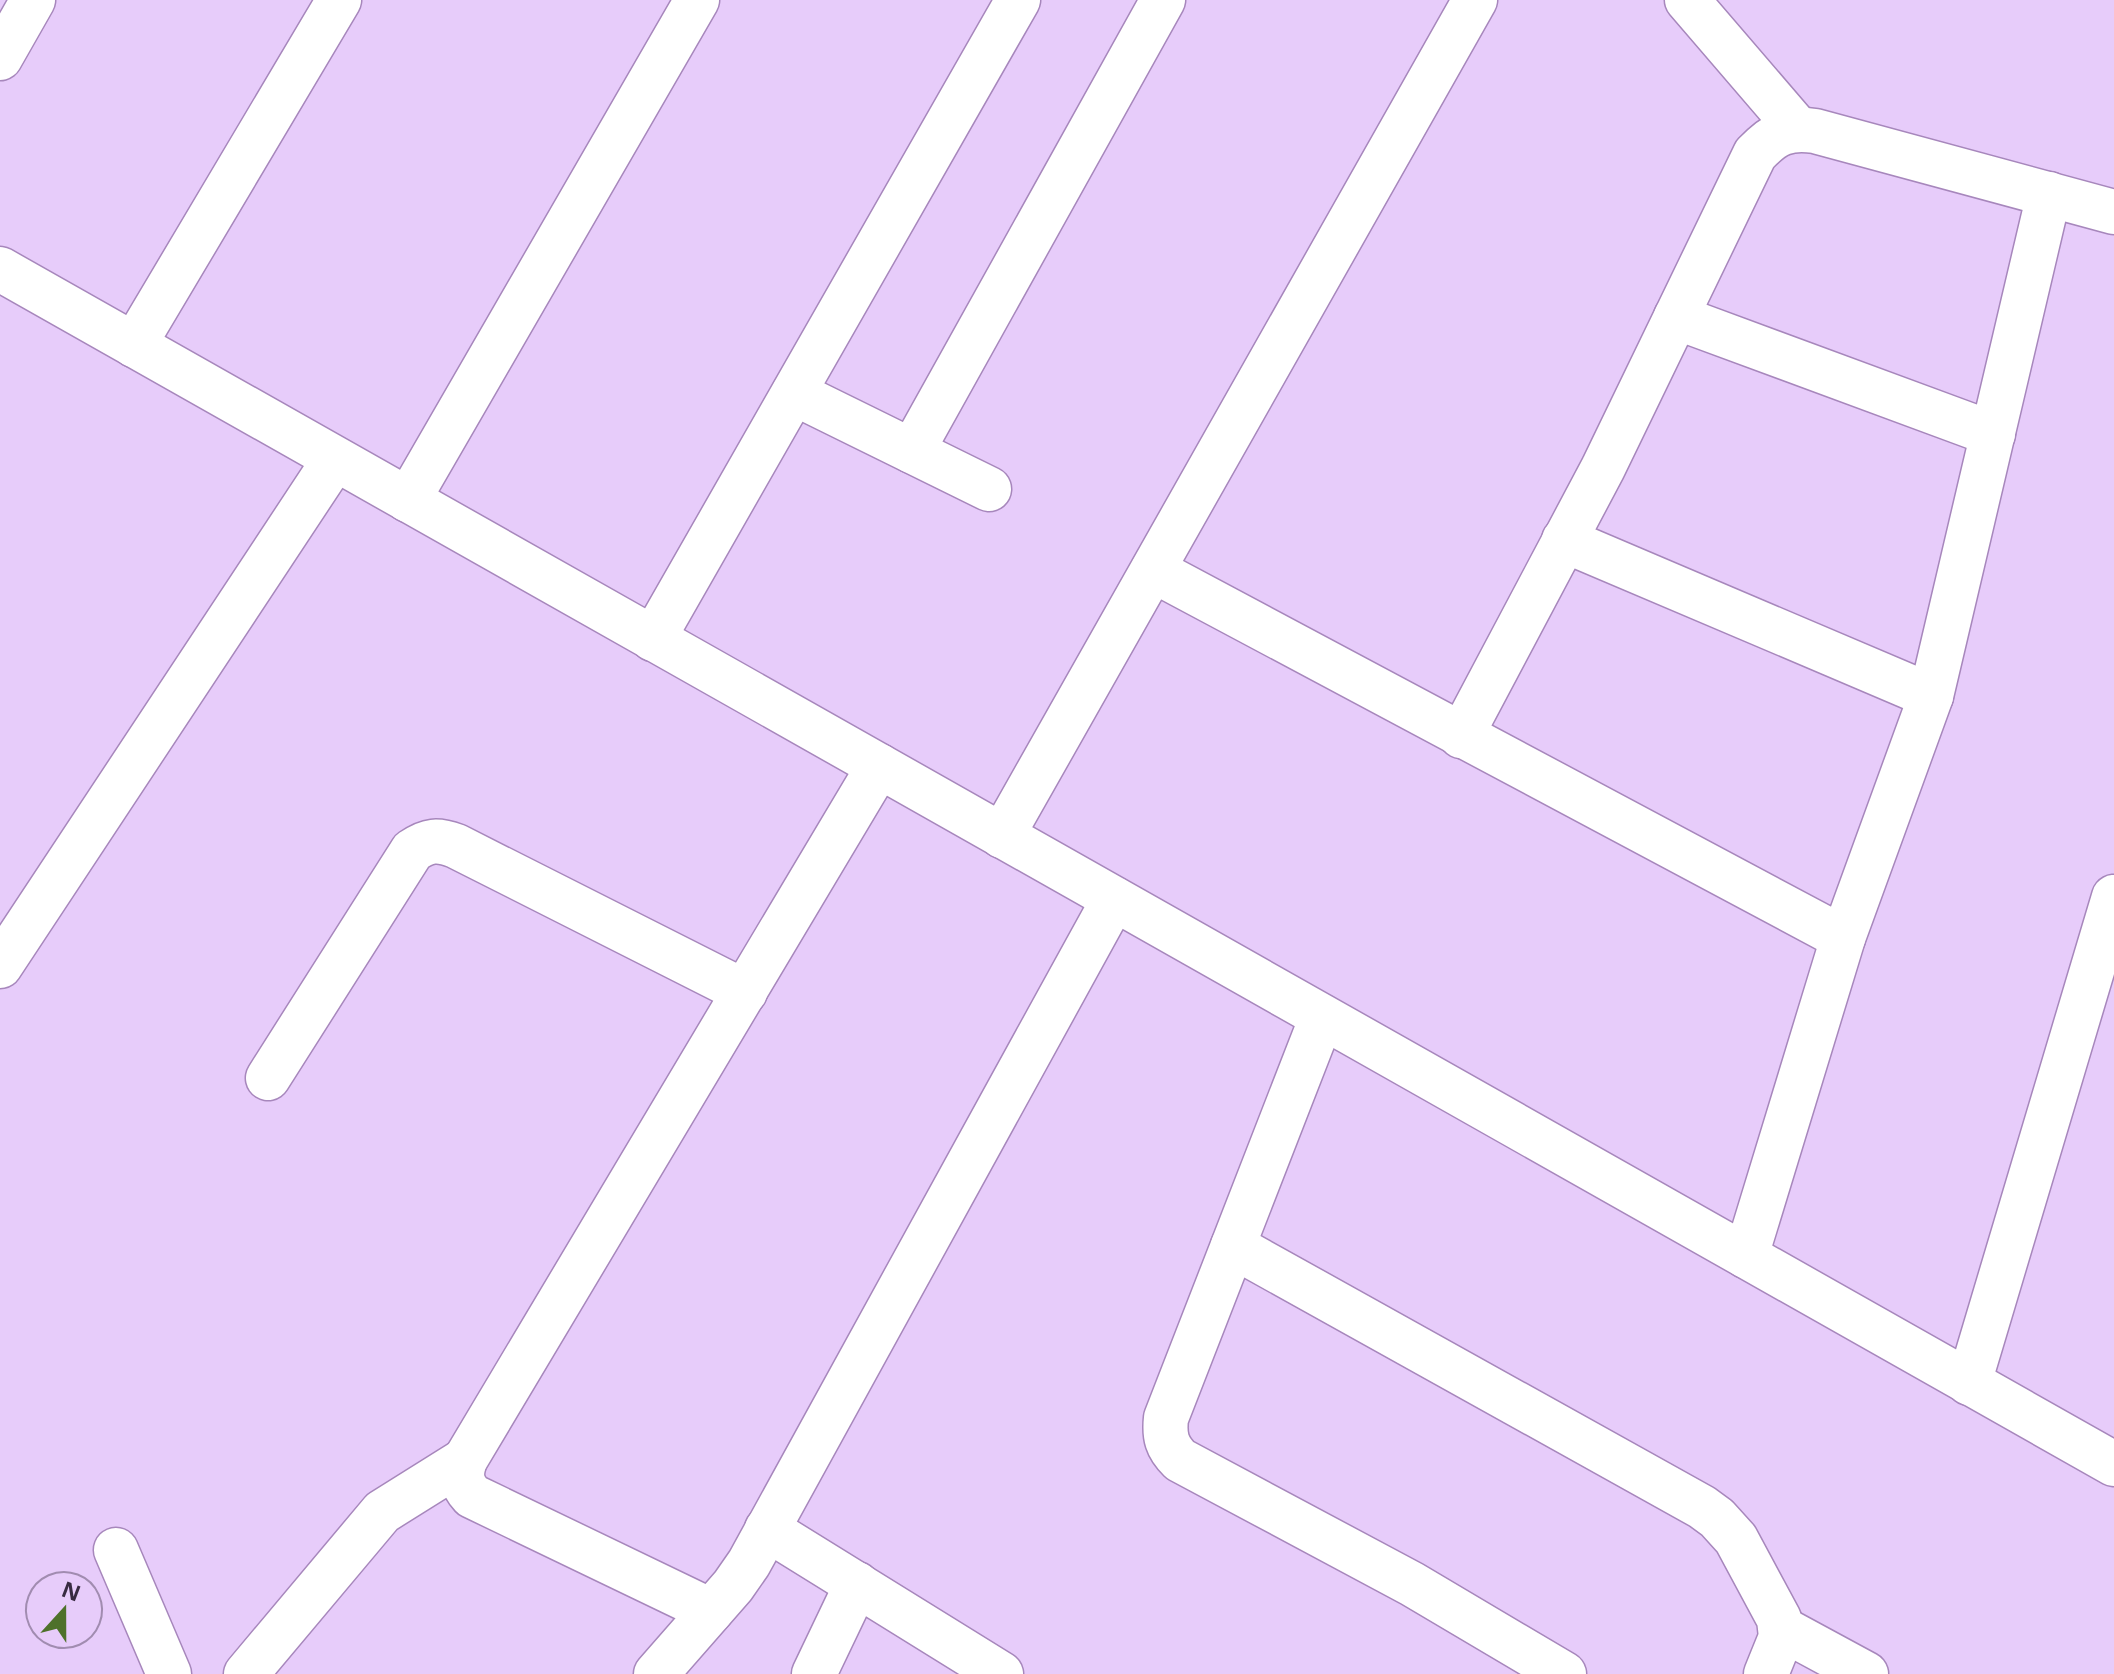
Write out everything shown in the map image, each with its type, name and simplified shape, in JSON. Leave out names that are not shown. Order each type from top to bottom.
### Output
[{"type":"street","points":[[0,58],[33,0]]},
{"type":"street","points":[[134,345],[339,0]]},
{"type":"street","points":[[408,500],[697,0]]},
{"type":"street","points":[[653,639],[1018,0]]},
{"type":"street","points":[[912,451],[1163,0]]},
{"type":"street","points":[[1002,836],[1475,0]]},
{"type":"street","points":[[1687,0],[1797,128]]},
{"type":"street","points":[[1461,736],[1603,468],[1755,154],[1767,141],[1797,128],[2114,212]]},
{"type":"street","points":[[1746,1256],[1843,938],[1931,696],[2049,194]]},
{"type":"street","points":[[4,279],[134,345],[2114,1464]]},
{"type":"street","points":[[1676,317],[1993,434]]},
{"type":"street","points":[[794,393],[989,489]]},
{"type":"street","points":[[0,966],[335,459]]},
{"type":"street","points":[[1564,540],[1931,696]]},
{"type":"street","points":[[1153,570],[1843,938]]},
{"type":"street","points":[[711,1611],[472,1496],[463,1486],[461,1472],[465,1460],[879,766]]},
{"type":"street","points":[[268,1078],[412,851],[427,841],[441,840],[456,846],[745,992]]},
{"type":"street","points":[[1969,1383],[2114,897]]},
{"type":"street","points":[[656,1674],[733,1586],[749,1563],[1114,899]]},
{"type":"street","points":[[1322,1017],[1166,1418],[1164,1434],[1169,1448],[1180,1460],[1412,1584],[1564,1674]]},
{"type":"street","points":[[1233,1246],[1710,1512],[1736,1539],[1779,1619],[1779,1645],[1766,1674]]},
{"type":"street","points":[[246,1674],[382,1512],[465,1460]]},
{"type":"street","points":[[767,1529],[1001,1674]]},
{"type":"street","points":[[116,1550],[169,1674]]},
{"type":"street","points":[[814,1674],[857,1584]]},
{"type":"street","points":[[1781,1628],[1866,1674]]}]
